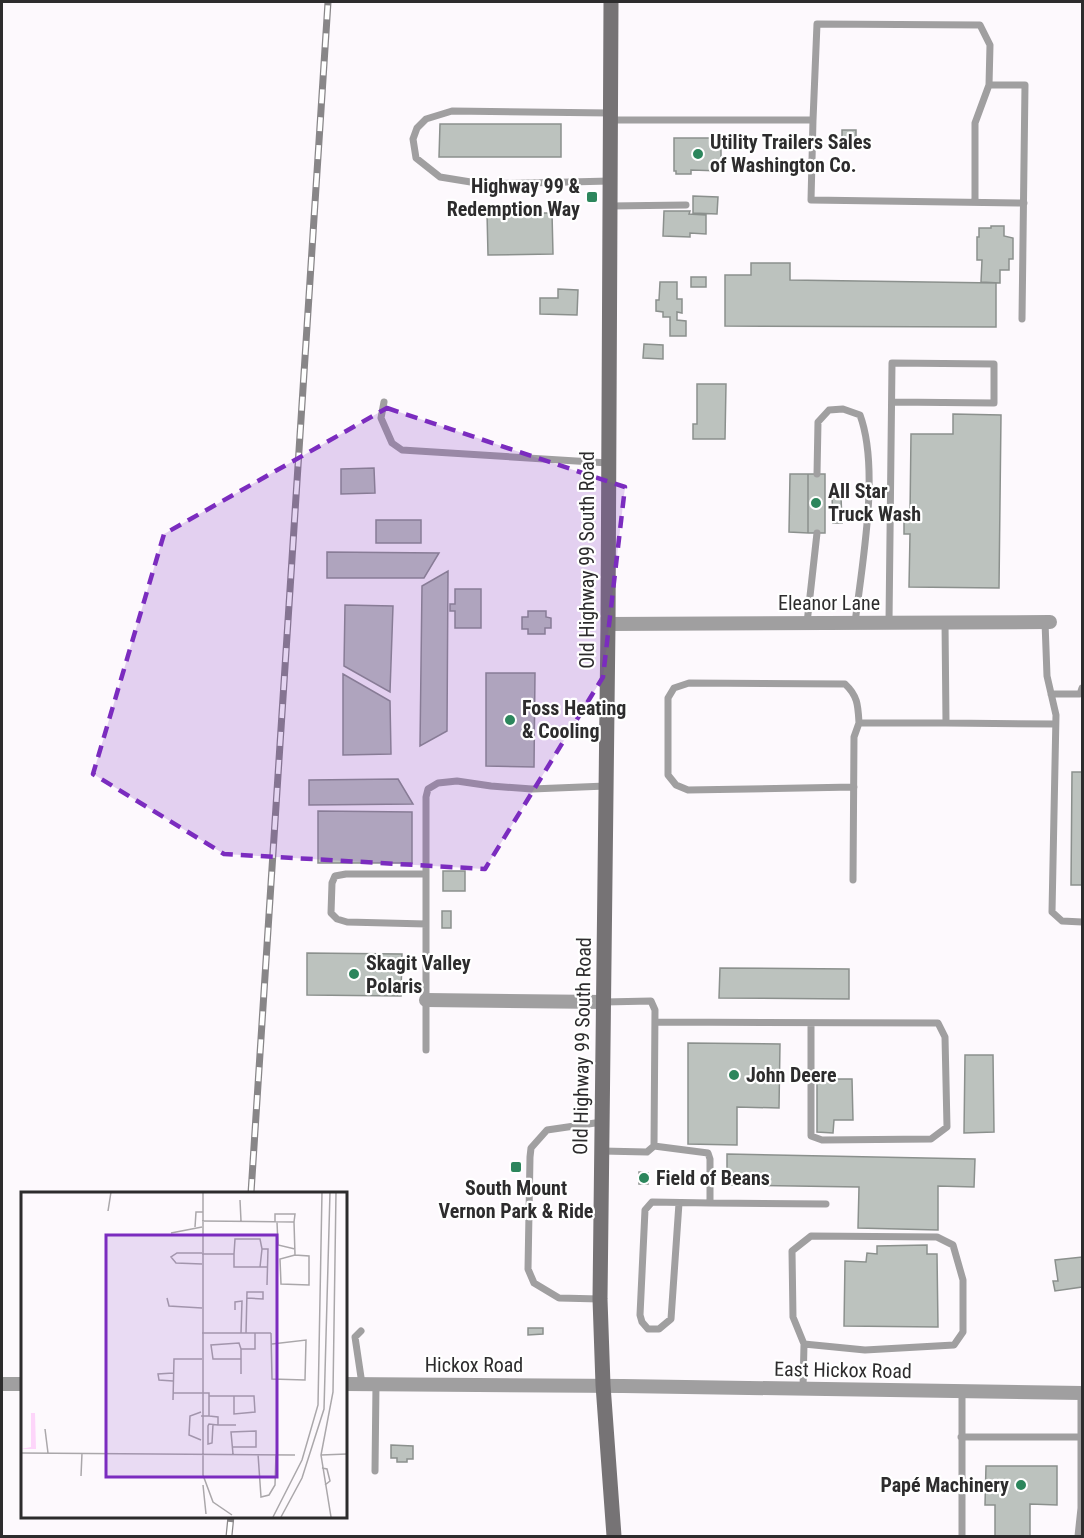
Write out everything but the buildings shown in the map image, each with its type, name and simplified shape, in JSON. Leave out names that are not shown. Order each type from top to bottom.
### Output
[{"type":"street","name":"Old Highway 99 South Road","points":[[603,1385],[600,1299],[608,624],[611,2]]},
{"type":"street","name":"Eleanor Lane","points":[[608,624],[1048,622]]},
{"type":"street","points":[[426,1000],[604,1002]]},
{"type":"street","points":[[2,1384],[21,1384]]},
{"type":"street","name":"Hickox Road","points":[[346,1384],[603,1385]]},
{"type":"street","points":[[603,1385],[613,1533]]},
{"type":"street","name":"East Hickox Road","points":[[603,1385],[1082,1393]]},
{"type":"lane","points":[[975,202],[975,123],[989,85],[990,45],[980,25],[817,24],[811,200],[1024,203]]},
{"type":"lane","points":[[989,85],[1025,85],[1022,319]]},
{"type":"lane","points":[[610,181],[483,184],[440,177],[416,158],[413,139],[417,128],[426,119],[452,111],[610,117],[813,120]]},
{"type":"lane","points":[[610,206],[686,205]]},
{"type":"lane","points":[[889,622],[892,363],[994,364],[994,403],[892,402]]},
{"type":"lane","points":[[384,402],[381,418],[392,443],[402,450],[608,463]]},
{"type":"lane","points":[[817,474],[818,422],[829,410],[843,409],[860,415],[866,432],[869,474],[855,623]]},
{"type":"lane","points":[[807,623],[817,532]]},
{"type":"lane","points":[[945,622],[946,723]]},
{"type":"lane","points":[[1048,622],[1047,676],[1056,715],[1052,912],[1062,921],[1083,922]]},
{"type":"lane","points":[[853,880],[854,787],[854,736],[859,723],[858,700],[854,692],[845,684],[689,683],[675,688],[668,698],[668,775],[676,785],[688,790],[854,787]]},
{"type":"lane","points":[[1051,694],[1080,694],[1083,687]]},
{"type":"lane","points":[[859,723],[1056,724]]},
{"type":"lane","points":[[426,1050],[426,797],[428,789],[438,783],[457,781],[532,789],[606,786]]},
{"type":"lane","points":[[426,874],[335,876],[332,883],[331,913],[337,919],[347,922],[426,924]]},
{"type":"lane","points":[[604,1002],[651,1001],[655,1010],[654,1146]]},
{"type":"lane","points":[[655,1022],[938,1023],[945,1037],[948,1127],[931,1139],[822,1140],[810,1136],[811,1023]]},
{"type":"lane","points":[[600,1299],[558,1298],[534,1283],[528,1269],[531,1148],[547,1130],[602,1122]]},
{"type":"lane","points":[[602,1151],[647,1152],[654,1146],[708,1153],[710,1203]]},
{"type":"lane","points":[[679,1203],[671,1319],[659,1329],[648,1329],[640,1315],[645,1210],[652,1202],[826,1204]]},
{"type":"lane","points":[[803,1388],[804,1344],[793,1317],[792,1251],[811,1236],[937,1237],[953,1245],[963,1280],[963,1332],[954,1345],[865,1350],[804,1344]]},
{"type":"lane","points":[[361,1331],[355,1337],[362,1384]]},
{"type":"lane","points":[[375,1471],[376,1384]]},
{"type":"lane","points":[[962,1391],[962,1536]]},
{"type":"lane","points":[[1078,1536],[1081,1508],[1082,1393]]},
{"type":"lane","points":[[961,1437],[1081,1437]]},
{"type":"highlighted area","points":[[387,408],[625,487],[603,677],[485,869],[224,854],[93,774],[164,534]]},
{"type":"railway","points":[[251,1192],[328,2]]},
{"type":"railway","points":[[229,1536],[231,1517]]},
{"type":"place","name":"Utility Trailers Sales of Washington Co.","points":[[698,154]]},
{"type":"place","name":"Highway 99 & Redemption Way","points":[[592,197]]},
{"type":"place","name":"All Star Truck Wash","points":[[816,503]]},
{"type":"place","name":"Foss Heating & Cooling","points":[[510,720]]},
{"type":"place","name":"Skagit Valley Polaris","points":[[354,974]]},
{"type":"place","name":"John Deere","points":[[734,1075]]},
{"type":"place","name":"South Mount Vernon Park & Ride","points":[[516,1167]]},
{"type":"place","name":"Field of Beans","points":[[644,1178]]},
{"type":"place","name":"Papé Machinery","points":[[1021,1485]]}]
